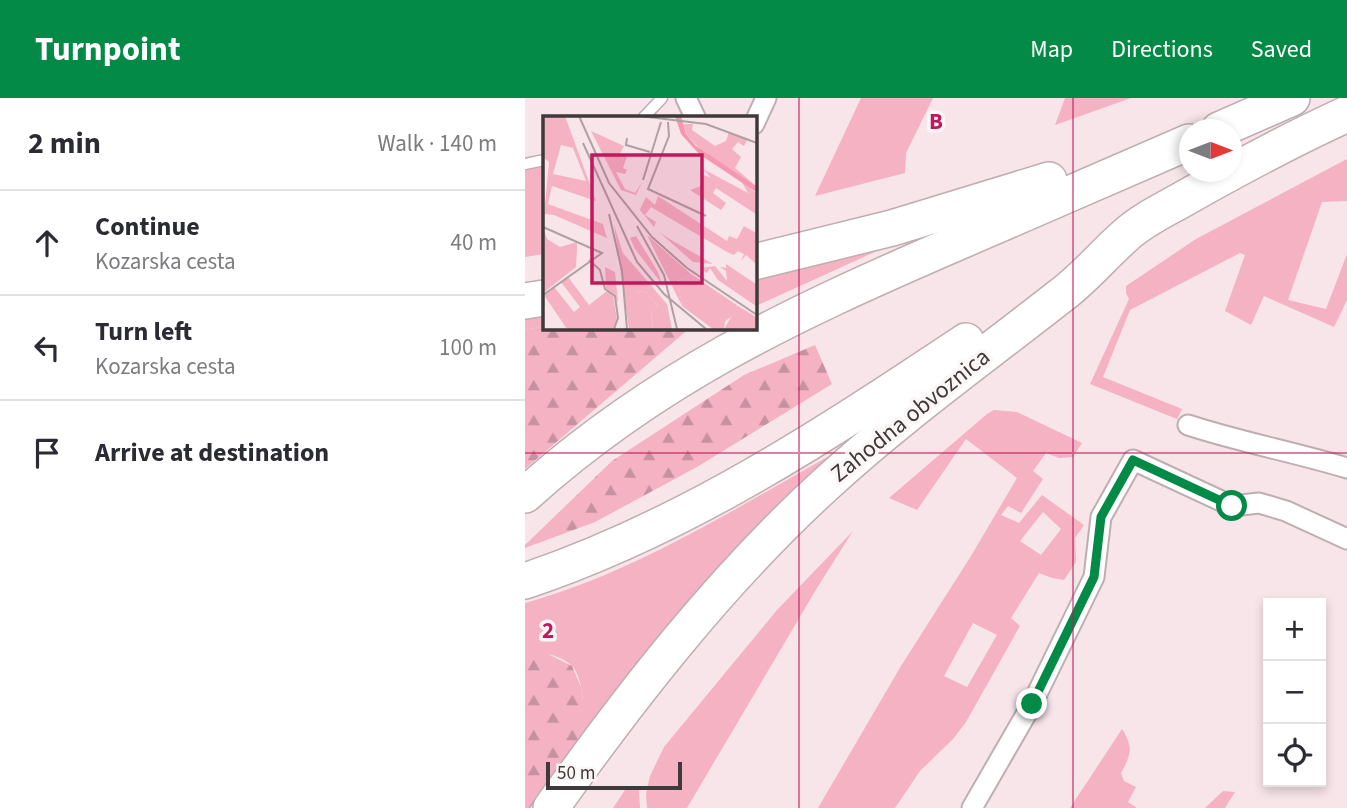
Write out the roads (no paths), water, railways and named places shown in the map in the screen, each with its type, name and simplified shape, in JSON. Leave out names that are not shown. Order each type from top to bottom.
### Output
[{"type":"highway","points":[[1242,120],[1292,98]]},
{"type":"highway","name":"Zahodna obvoznica","points":[[551,808],[684,633],[784,524],[887,430],[1062,296],[1127,234],[1243,166],[1347,114]]},
{"type":"highway","points":[[756,262],[938,216],[1059,177],[1175,148]]},
{"type":"highway","points":[[525,495],[620,418],[693,370],[750,338],[839,294],[1175,148]]},
{"type":"highway","points":[[525,581],[626,542],[760,473],[879,399],[1127,234]]},
{"type":"highway","points":[[525,301],[543,298]]},
{"type":"street","points":[[686,98],[695,116]]},
{"type":"street","points":[[756,120],[767,98]]},
{"type":"street","points":[[1188,425],[1239,442],[1302,455],[1347,468]]},
{"type":"street","points":[[972,808],[1032,704],[1094,577],[1101,517],[1133,460],[1232,506],[1259,503],[1273,507],[1347,539]]},
{"type":"lane","points":[[645,116],[662,98]]},
{"type":"lane","points":[[525,163],[543,160]]}]
